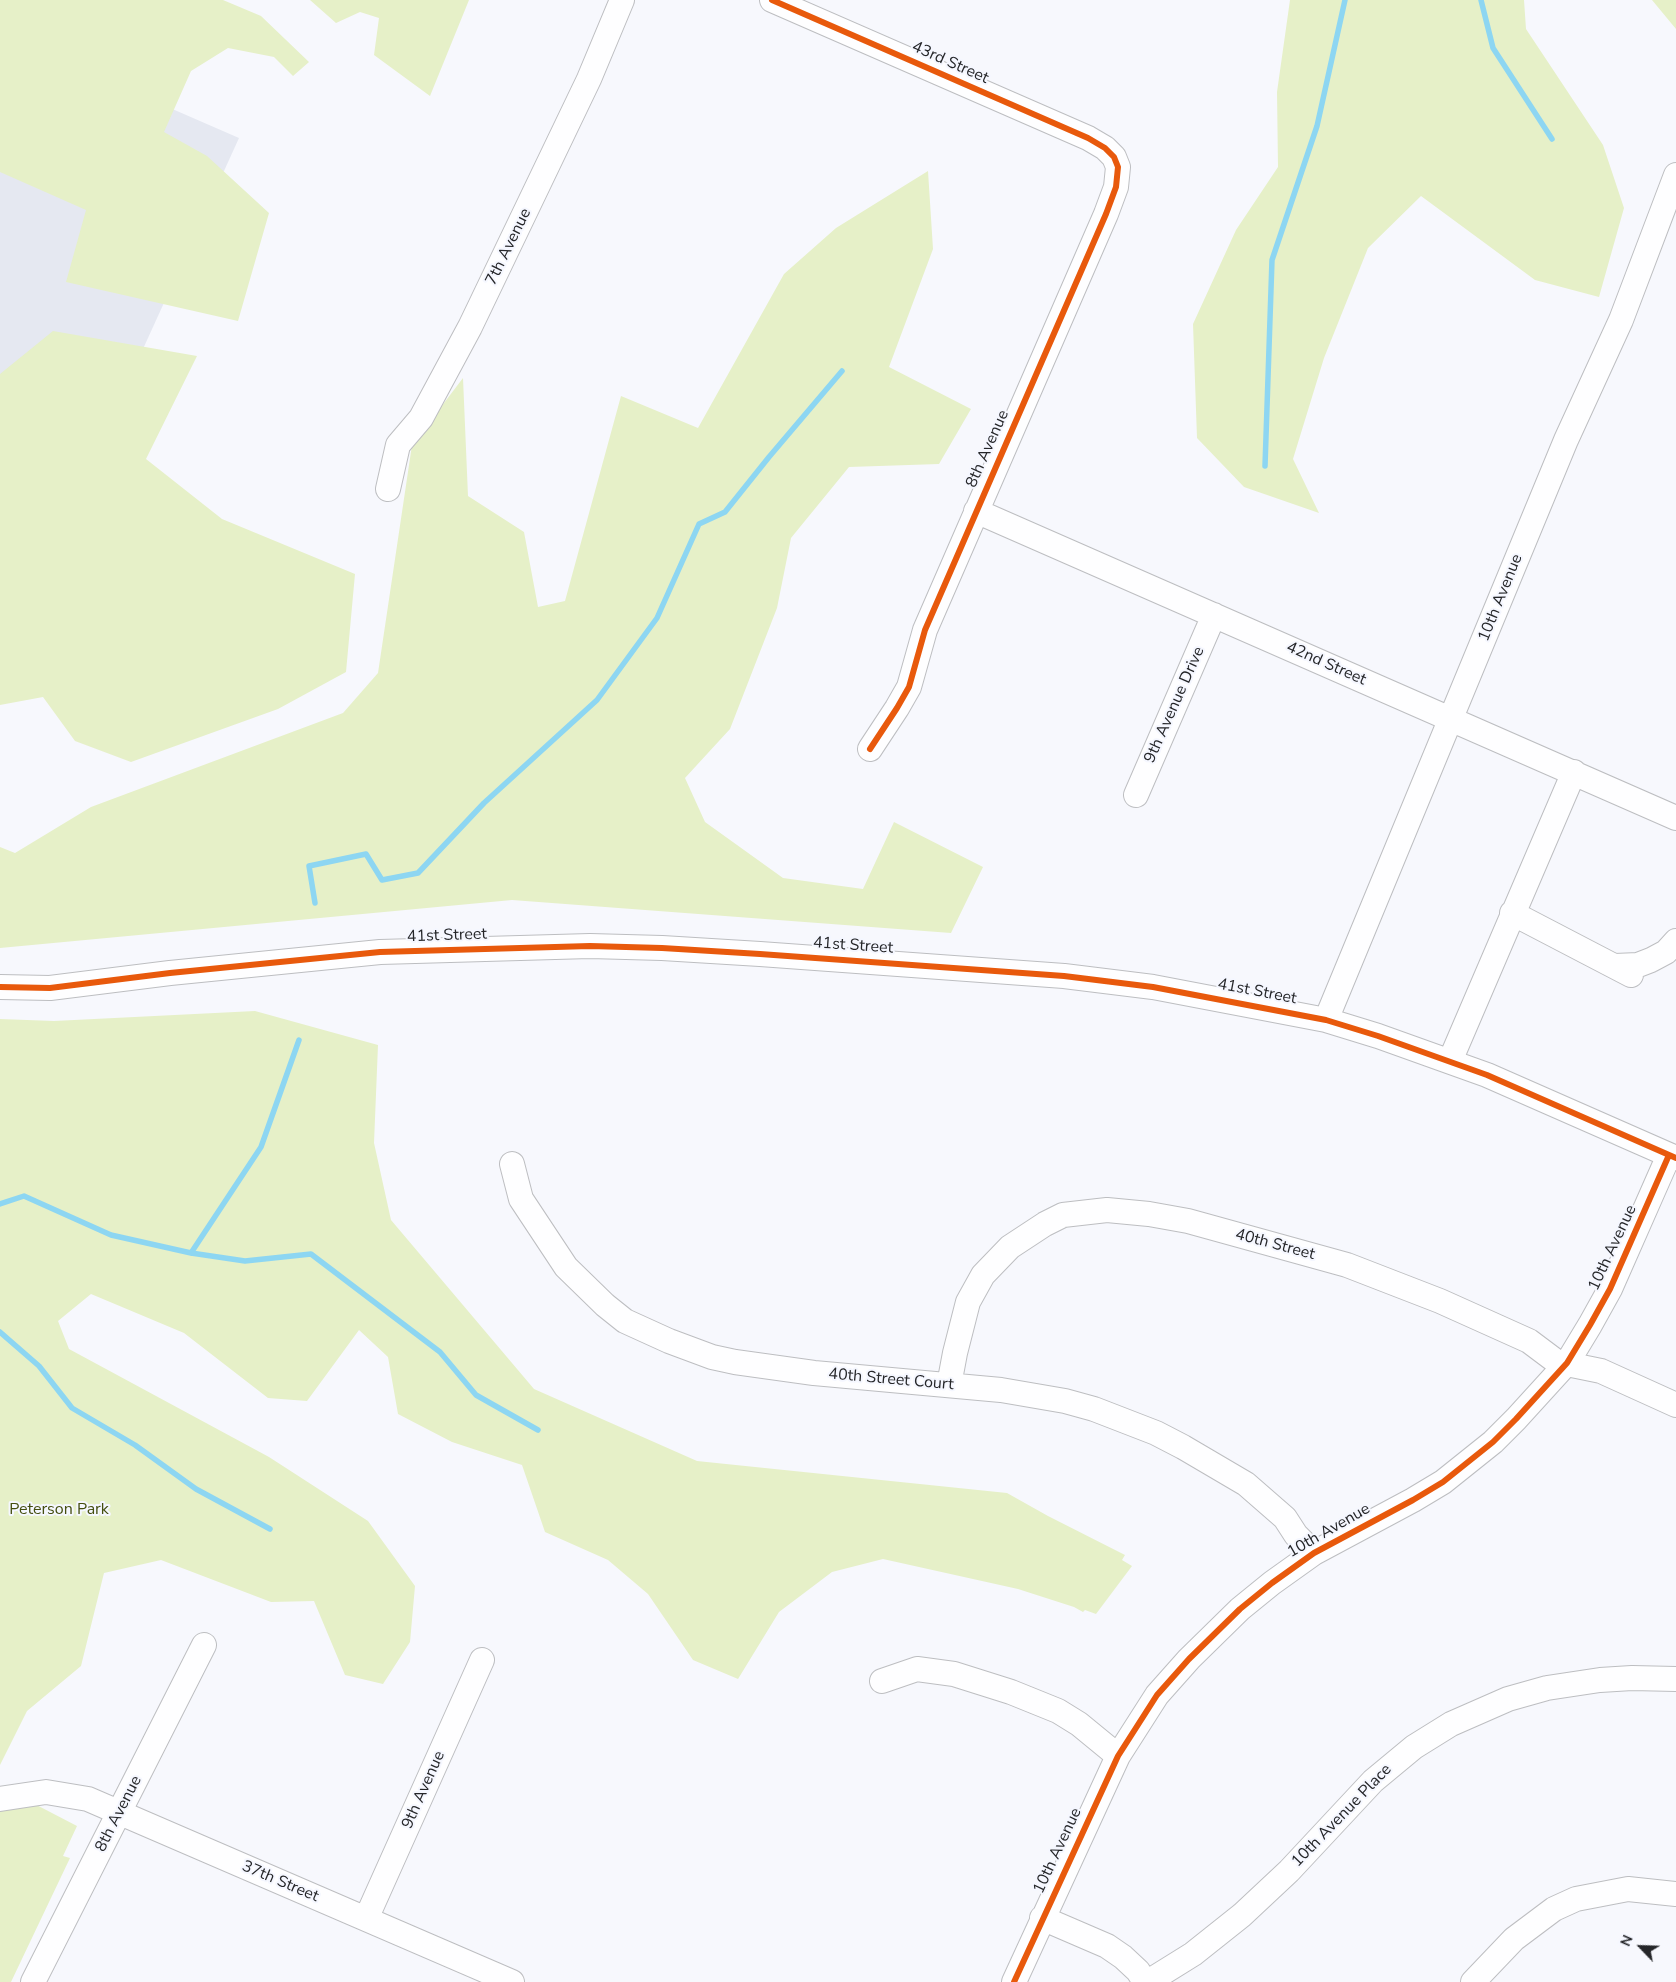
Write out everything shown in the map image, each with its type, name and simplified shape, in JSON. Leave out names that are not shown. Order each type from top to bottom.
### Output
[{"type":"street","name":"7th Avenue","points":[[388,489],[398,445],[421,418],[470,327],[584,88],[622,0]]},
{"type":"street","name":"43rd Street","points":[[772,0],[1088,138],[1105,148],[1114,157]]},
{"type":"street","name":"8th Avenue","points":[[870,749],[898,708],[909,687],[925,630],[1106,214],[1116,187],[1118,167],[1114,157]]},
{"type":"street","name":"10th Avenue","points":[[1326,1020],[1566,440],[1621,320],[1676,175]]},
{"type":"street","name":"42nd Street","points":[[976,511],[1676,818]]},
{"type":"street","name":"9th Avenue Drive","points":[[1136,795],[1214,615]]},
{"type":"street","points":[[1450,1060],[1574,772]]},
{"type":"street","points":[[1512,913],[1623,971],[1666,952],[1676,941]]},
{"type":"street","name":"41st Street","points":[[0,987],[50,988],[170,973],[380,952],[590,946],[760,954],[1064,976],[1163,989],[1326,1020],[1450,1060],[1672,1156]]},
{"type":"street","name":"10th Avenue","points":[[1014,1982],[1118,1756],[1157,1695],[1189,1659],[1240,1610],[1272,1583],[1314,1552],[1413,1500],[1443,1482],[1493,1442],[1516,1419],[1567,1363],[1610,1289],[1672,1156]]},
{"type":"street","name":"40th Street Court","points":[[512,1164],[521,1199],[566,1267],[605,1305],[625,1321],[704,1354],[736,1362],[814,1373],[1001,1390],[1064,1401],[1094,1409],[1156,1433],[1182,1446],[1246,1484],[1284,1518],[1296,1535],[1314,1552]]},
{"type":"street","name":"40th Street","points":[[949,1386],[954,1354],[968,1302],[983,1275],[1010,1247],[1045,1224],[1063,1215],[1106,1210],[1149,1214],[1188,1222],[1347,1266],[1440,1301],[1529,1342],[1558,1362],[1601,1371],[1676,1405]]},
{"type":"street","name":"8th Avenue","points":[[33,1982],[204,1645]]},
{"type":"street","name":"9th Avenue","points":[[366,1919],[482,1660]]},
{"type":"street","points":[[882,1681],[917,1669],[954,1674],[1011,1692],[1065,1715],[1091,1733],[1118,1756]]},
{"type":"street","name":"10th Avenue Place","points":[[1146,1982],[1193,1954],[1242,1915],[1289,1871],[1372,1781],[1414,1747],[1451,1724],[1508,1699],[1547,1688],[1600,1680],[1632,1678],[1676,1679]]},
{"type":"street","name":"37th Street","points":[[0,1799],[46,1792],[88,1799],[512,1982]]},
{"type":"street","points":[[1473,1982],[1514,1939],[1554,1909],[1576,1899],[1628,1889],[1676,1894]]},
{"type":"street","points":[[1042,1918],[1107,1946],[1123,1957],[1138,1971],[1146,1982]]},
{"type":"shaded area","points":[[0,34],[239,138],[102,439],[0,392]]},
{"type":"green space","points":[[0,0],[223,0],[261,16],[309,62],[293,76],[274,57],[228,48],[191,71],[164,132],[207,156],[269,213],[238,321],[66,282],[86,210],[0,172]]},
{"type":"green space","points":[[310,0],[469,0],[430,96],[374,55],[379,18],[360,12],[336,23]]},
{"type":"green space","points":[[1290,0],[1524,0],[1526,29],[1603,145],[1624,208],[1599,297],[1535,280],[1421,196],[1368,248],[1324,358],[1293,459],[1319,513],[1244,487],[1197,438],[1193,324],[1236,230],[1278,167],[1277,92]]},
{"type":"green space","points":[[1652,0],[1676,0],[1676,29]]},
{"type":"green space","points":[[928,171],[933,249],[889,367],[971,409],[939,464],[849,467],[791,538],[777,608],[730,729],[685,778],[705,822],[783,878],[863,889],[894,822],[983,867],[951,933],[512,900],[0,948],[0,847],[15,853],[91,807],[343,713],[378,673],[412,445],[463,378],[468,496],[524,532],[538,607],[565,601],[621,396],[698,428],[784,274],[836,228]]},
{"type":"green space","points":[[53,331],[197,356],[146,459],[222,519],[355,574],[346,672],[278,709],[131,762],[75,741],[43,697],[0,705],[0,374]]},
{"type":"green space","name":"Peterson Park","points":[[255,1011],[378,1045],[374,1143],[391,1220],[534,1389],[697,1461],[1007,1493],[1125,1555],[1122,1560],[1132,1566],[1096,1614],[1085,1610],[1083,1612],[1074,1607],[1018,1589],[883,1559],[832,1572],[779,1612],[738,1679],[693,1660],[648,1594],[608,1560],[545,1532],[522,1465],[452,1442],[398,1414],[388,1357],[359,1330],[307,1401],[268,1398],[184,1333],[91,1294],[58,1321],[69,1349],[269,1457],[368,1521],[415,1586],[410,1642],[383,1684],[345,1675],[314,1601],[271,1602],[161,1560],[104,1573],[81,1666],[27,1711],[0,1765],[0,1019],[54,1021]]},
{"type":"green space","points":[[0,1786],[77,1826],[63,1856],[70,1858],[11,1982],[0,1982]]},
{"type":"waterway","points":[[1265,466],[1272,260],[1317,126],[1345,0]]},
{"type":"waterway","points":[[1481,0],[1493,48],[1552,139]]},
{"type":"waterway","points":[[315,903],[309,866],[366,854],[382,880],[418,873],[484,803],[597,700],[657,618],[699,524],[725,512],[842,371]]},
{"type":"waterway","points":[[191,1253],[261,1147],[299,1040]]},
{"type":"waterway","points":[[0,1204],[24,1196],[111,1235],[191,1253],[245,1261],[311,1254],[440,1352],[476,1395],[538,1430]]},
{"type":"waterway","points":[[0,1332],[39,1366],[72,1408],[135,1445],[196,1489],[270,1529]]},
{"type":"cycle path","points":[[772,0],[1088,138],[1105,148],[1114,157],[1118,167],[1116,187],[1106,214],[925,630],[909,687],[870,749]]},
{"type":"cycle path","points":[[0,987],[50,988],[170,973],[380,952],[590,946],[760,954],[1064,976],[1153,987],[1326,1020],[1378,1036],[1487,1075],[1676,1158]]},
{"type":"cycle path","points":[[1014,1982],[1118,1756],[1157,1695],[1189,1659],[1240,1609],[1272,1583],[1314,1553],[1443,1482],[1493,1442],[1516,1419],[1567,1363],[1590,1325],[1610,1289],[1669,1155]]}]
